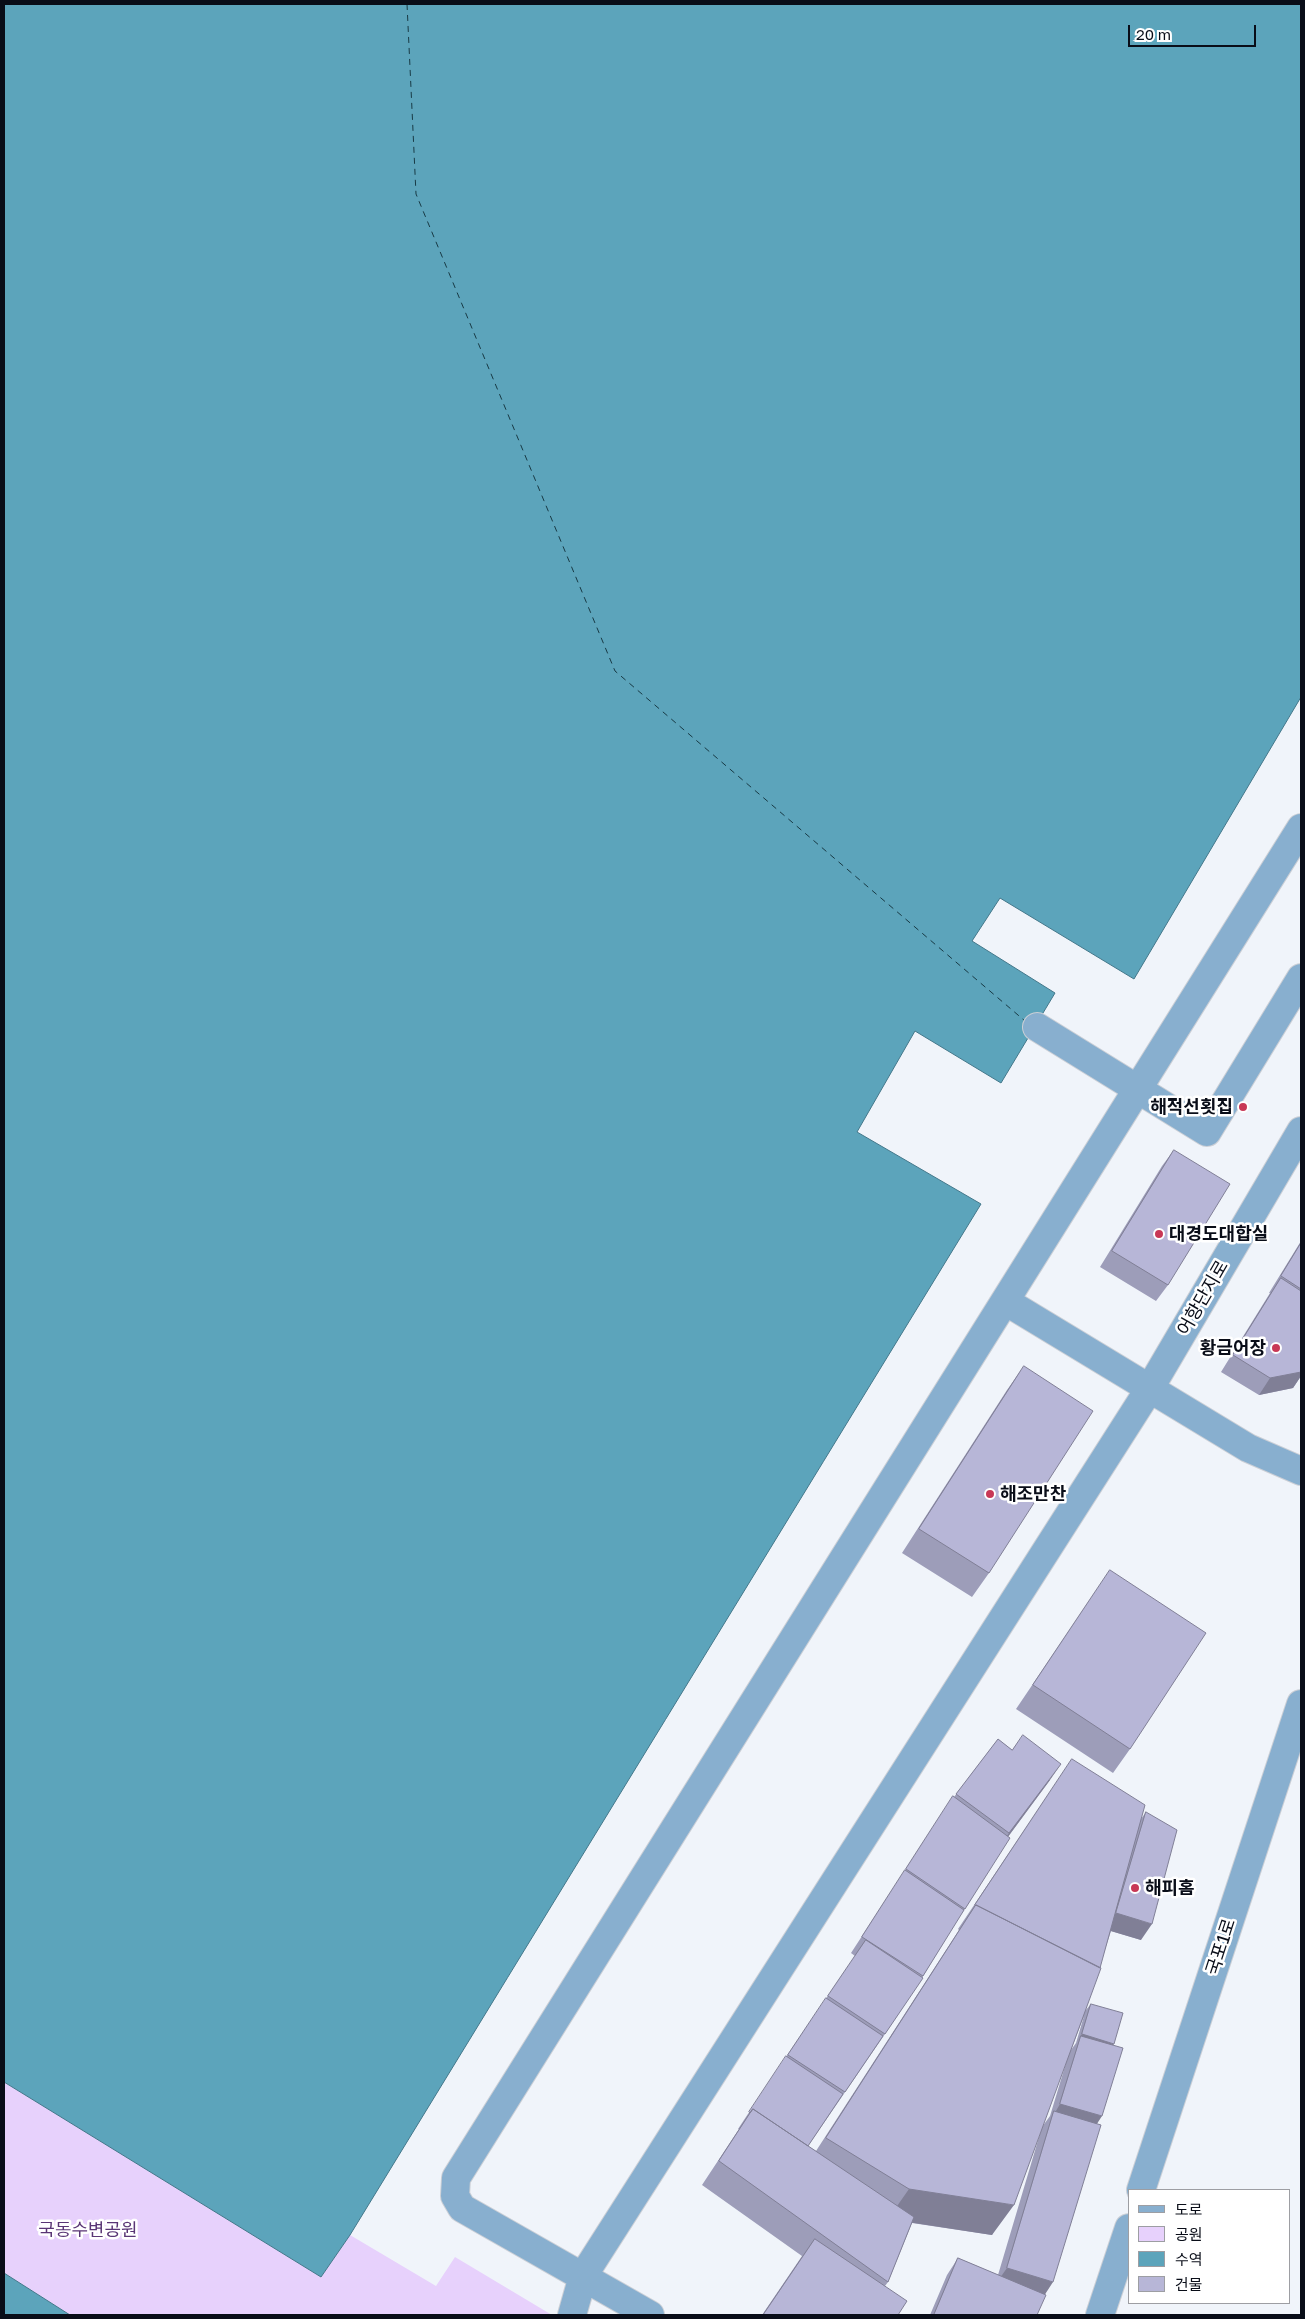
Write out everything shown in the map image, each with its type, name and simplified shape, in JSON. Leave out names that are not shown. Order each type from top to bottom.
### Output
[{"type":"street","points":[[650,2315],[462,2208],[455,2196],[456,2178],[1301,828]]},
{"type":"street","points":[[1036,1027],[1207,1132],[1301,978]]},
{"type":"street","name":"어항단지로","points":[[572,2315],[583,2276],[1150,1388],[1301,1130]]},
{"type":"street","points":[[1005,1301],[1248,1448],[1301,1471]]},
{"type":"street","name":"국포1로","points":[[1141,2189],[1301,1704]]},
{"type":"street","points":[[1100,2315],[1128,2231]]},
{"type":"green space","name":"국동수변공원","points":[[4,2082],[321,2277],[350,2235],[436,2286],[455,2257],[552,2315],[70,2315],[4,2273]]},
{"type":"water","points":[[4,4],[1301,4],[1301,697],[1134,979],[1000,898],[972,941],[1055,993],[1001,1083],[915,1031],[857,1132],[981,1204],[350,2235],[321,2277],[4,2082]]},
{"type":"water","points":[[4,2273],[70,2315],[4,2315]]},
{"type":"building","name":"대경도대합실","points":[[1174,1150],[1230,1184],[1168,1285],[1112,1251]]},
{"type":"building","points":[[1301,1243],[1301,1289],[1281,1276]]},
{"type":"building","points":[[1281,1278],[1301,1291],[1301,1372],[1270,1378],[1233,1355]]},
{"type":"building","points":[[1024,1366],[1093,1411],[989,1573],[919,1529]]},
{"type":"building","points":[[1110,1570],[1206,1633],[1130,1749],[1033,1685]]},
{"type":"building","points":[[1023,1735],[1061,1764],[1009,1833],[956,1794],[998,1739],[1012,1750]]},
{"type":"building","points":[[1072,1759],[1145,1805],[1100,1968],[975,1905]]},
{"type":"building","points":[[953,1796],[1010,1838],[965,1909],[906,1869]]},
{"type":"building","name":"해피홈","points":[[1146,1812],[1177,1830],[1152,1924],[1116,1913]]},
{"type":"building","points":[[905,1870],[964,1910],[923,1976],[862,1937]]},
{"type":"building","points":[[976,1905],[1101,1968],[1014,2205],[909,2189],[826,2138]]},
{"type":"building","points":[[866,1940],[923,1978],[885,2034],[828,1996]]},
{"type":"building","points":[[826,1998],[883,2036],[845,2092],[788,2055]]},
{"type":"building","points":[[1091,2004],[1123,2013],[1114,2044],[1082,2034]]},
{"type":"building","points":[[1081,2036],[1123,2048],[1102,2116],[1060,2104]]},
{"type":"building","points":[[786,2056],[843,2094],[808,2146],[753,2109],[749,2112]]},
{"type":"building","points":[[753,2109],[914,2217],[888,2282],[719,2161]]},
{"type":"building","points":[[1054,2111],[1101,2125],[1053,2282],[1007,2268]]},
{"type":"building","points":[[815,2239],[907,2301],[898,2315],[764,2314]]},
{"type":"building","points":[[958,2258],[1046,2295],[1037,2315],[934,2315]]},
{"type":"ferry route","points":[[407,4],[416,194],[615,671],[1025,1021]]},
{"type":"place","name":"해적선횟집","points":[[1243,1107]]},
{"type":"place","name":"대경도대합실","points":[[1159,1234]]},
{"type":"place","name":"황금어장","points":[[1276,1348]]},
{"type":"place","name":"해조만찬","points":[[990,1494]]},
{"type":"place","name":"해피홈","points":[[1135,1888]]}]
